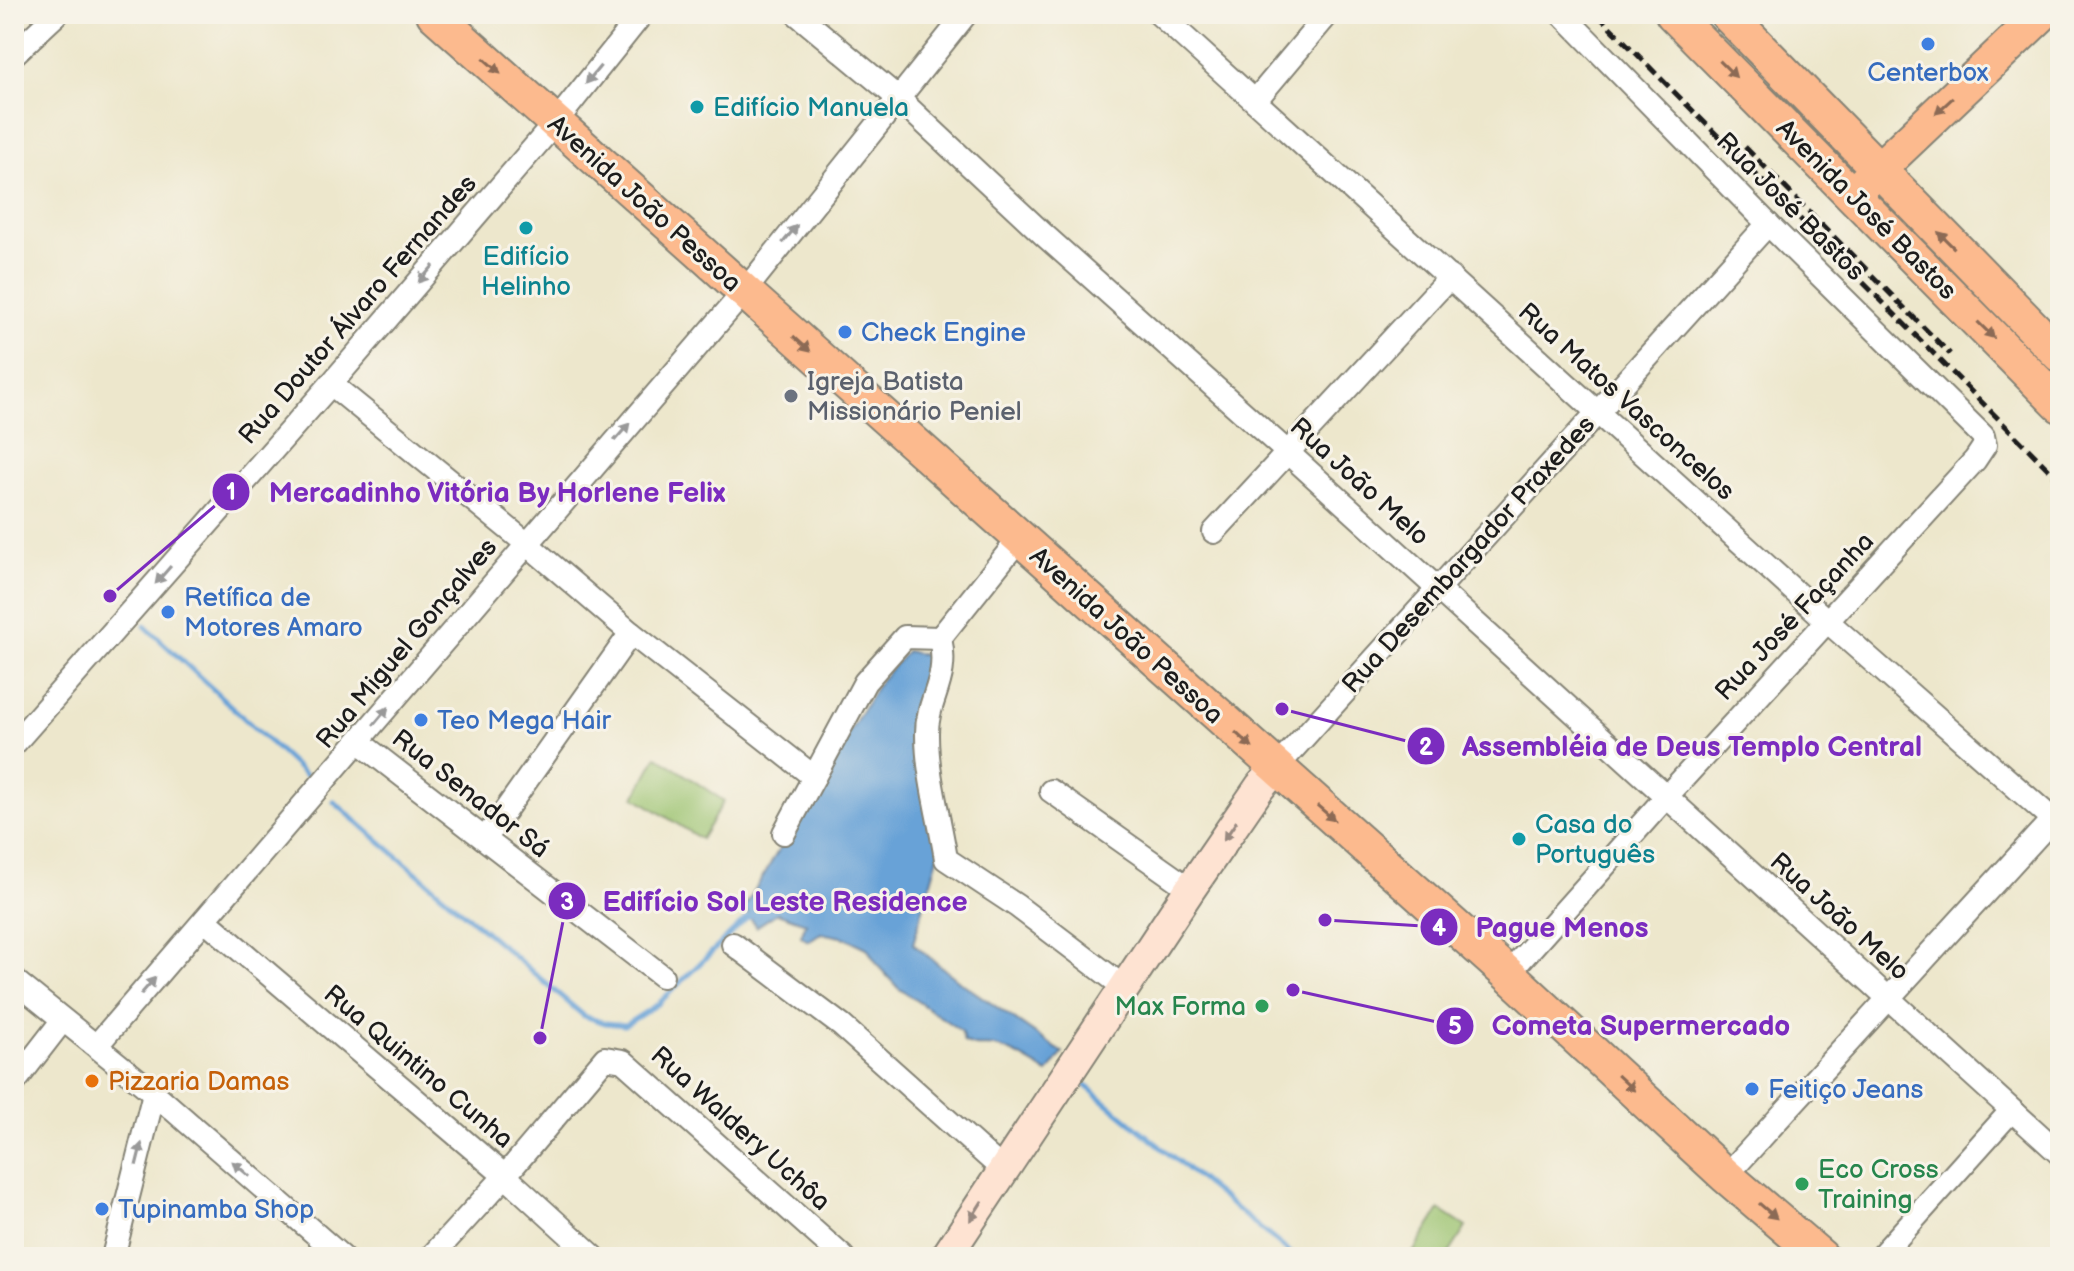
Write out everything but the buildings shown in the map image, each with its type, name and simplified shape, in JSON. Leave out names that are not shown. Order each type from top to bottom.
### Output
[{"type":"main road","name":"Avenida João Pessoa","points":[[434,14],[1508,974],[1726,1176],[1821,1257]]},
{"type":"main road","name":"Avenida José Bastos","points":[[1673,14],[2060,405]]},
{"type":"main road","name":"Avenida José Bastos","points":[[1727,14],[2060,355]]},
{"type":"main road","points":[[1852,195],[2042,14]]},
{"type":"street","points":[[14,54],[57,14]]},
{"type":"street","name":"Rua Doutor Álvaro Fernandes","points":[[14,744],[331,384],[555,123],[642,14]]},
{"type":"street","name":"Rua João Melo","points":[[797,14],[898,98],[1043,234],[2060,1154]]},
{"type":"street","name":"Rua Miguel Gonçalves","points":[[97,1045],[744,292],[966,14]]},
{"type":"street","name":"Rua Matos Vasconcelos","points":[[1159,14],[1827,621],[2057,819]]},
{"type":"street","points":[[1255,101],[1328,14]]},
{"type":"street","name":"Rua José Bastos","points":[[1562,14],[1768,224],[1983,436]]},
{"type":"street","name":"Rua Desembargador Praxedes","points":[[946,1257],[1190,889],[1276,768],[1768,224]]},
{"type":"street","points":[[1214,532],[1450,277]]},
{"type":"street","points":[[331,384],[631,633],[814,777]]},
{"type":"street","name":"Rua José Façanha","points":[[1508,974],[1983,450],[1983,436]]},
{"type":"street","points":[[940,638],[1019,539]]},
{"type":"street","points":[[485,839],[631,633]]},
{"type":"street","points":[[784,833],[865,682],[905,637],[940,638]]},
{"type":"street","points":[[940,638],[944,656],[942,675],[926,732],[946,859],[1017,906],[1125,988]]},
{"type":"street","name":"Rua Senador Sá","points":[[359,742],[662,976]]},
{"type":"street","points":[[1051,791],[1190,889]]},
{"type":"street","points":[[1726,1176],[2057,819]]},
{"type":"street","name":"Rua Quintino Cunha","points":[[205,920],[505,1176],[594,1257]]},
{"type":"street","points":[[733,944],[842,1026],[1002,1169]]},
{"type":"street","points":[[14,980],[154,1093],[342,1257]]},
{"type":"street","points":[[14,1083],[62,1021]]},
{"type":"street","name":"Rua Waldery Uchôa","points":[[505,1176],[605,1058],[623,1061],[843,1257]]},
{"type":"street","points":[[113,1257],[154,1093]]},
{"type":"street","points":[[1880,1257],[2011,1111]]},
{"type":"street","points":[[431,1257],[505,1176]]},
{"type":"green space","points":[[657,756],[724,801],[701,839],[635,797]]},
{"type":"green space","points":[[1440,1210],[1466,1227],[1447,1257],[1418,1257],[1412,1254]]},
{"type":"water","points":[[907,651],[925,655],[928,675],[915,715],[940,850],[913,944],[959,981],[1063,1053],[1048,1073],[1002,1049],[964,1042],[961,1031],[898,988],[867,948],[846,938],[821,933],[808,941],[801,936],[806,923],[777,913],[756,927],[744,908],[880,681]]},
{"type":"waterway","points":[[145,626],[306,776]]},
{"type":"waterway","points":[[334,802],[584,1016],[605,1023],[625,1025],[658,1004],[747,918],[755,914]]},
{"type":"waterway","points":[[1075,1077],[1295,1257]]},
{"type":"railway","points":[[1597,14],[2060,481]]},
{"type":"railway","points":[[1745,147],[1950,354]]},
{"type":"place","name":"Centerbox","points":[[1928,44]]},
{"type":"place","name":"Edifício Manuela","points":[[697,107]]},
{"type":"place","name":"Edifício Helinho","points":[[526,228]]},
{"type":"place","name":"Check Engine","points":[[845,332]]},
{"type":"place","name":"Igreja Batista Missionário Peniel","points":[[791,396]]},
{"type":"place","name":"Mercadinho Vitória By Horlene Felix","points":[[110,596]]},
{"type":"place","name":"Retífica de Motores Amaro","points":[[168,612]]},
{"type":"place","name":"Assembléia de Deus Templo Central","points":[[1282,709]]},
{"type":"place","name":"Teo Mega Hair","points":[[421,720]]},
{"type":"place","name":"Casa do Português","points":[[1519,839]]},
{"type":"place","name":"Pague Menos","points":[[1325,920]]},
{"type":"place","name":"Cometa Supermercado","points":[[1293,990]]},
{"type":"place","name":"Max Forma","points":[[1262,1006]]},
{"type":"place","name":"Edifício Sol Leste Residence","points":[[540,1038]]},
{"type":"place","name":"Pizzaria Damas","points":[[92,1081]]},
{"type":"place","name":"Feitiço Jeans","points":[[1752,1089]]},
{"type":"place","name":"Eco Cross Training","points":[[1802,1184]]},
{"type":"place","name":"Tupinamba Shop","points":[[102,1209]]}]
